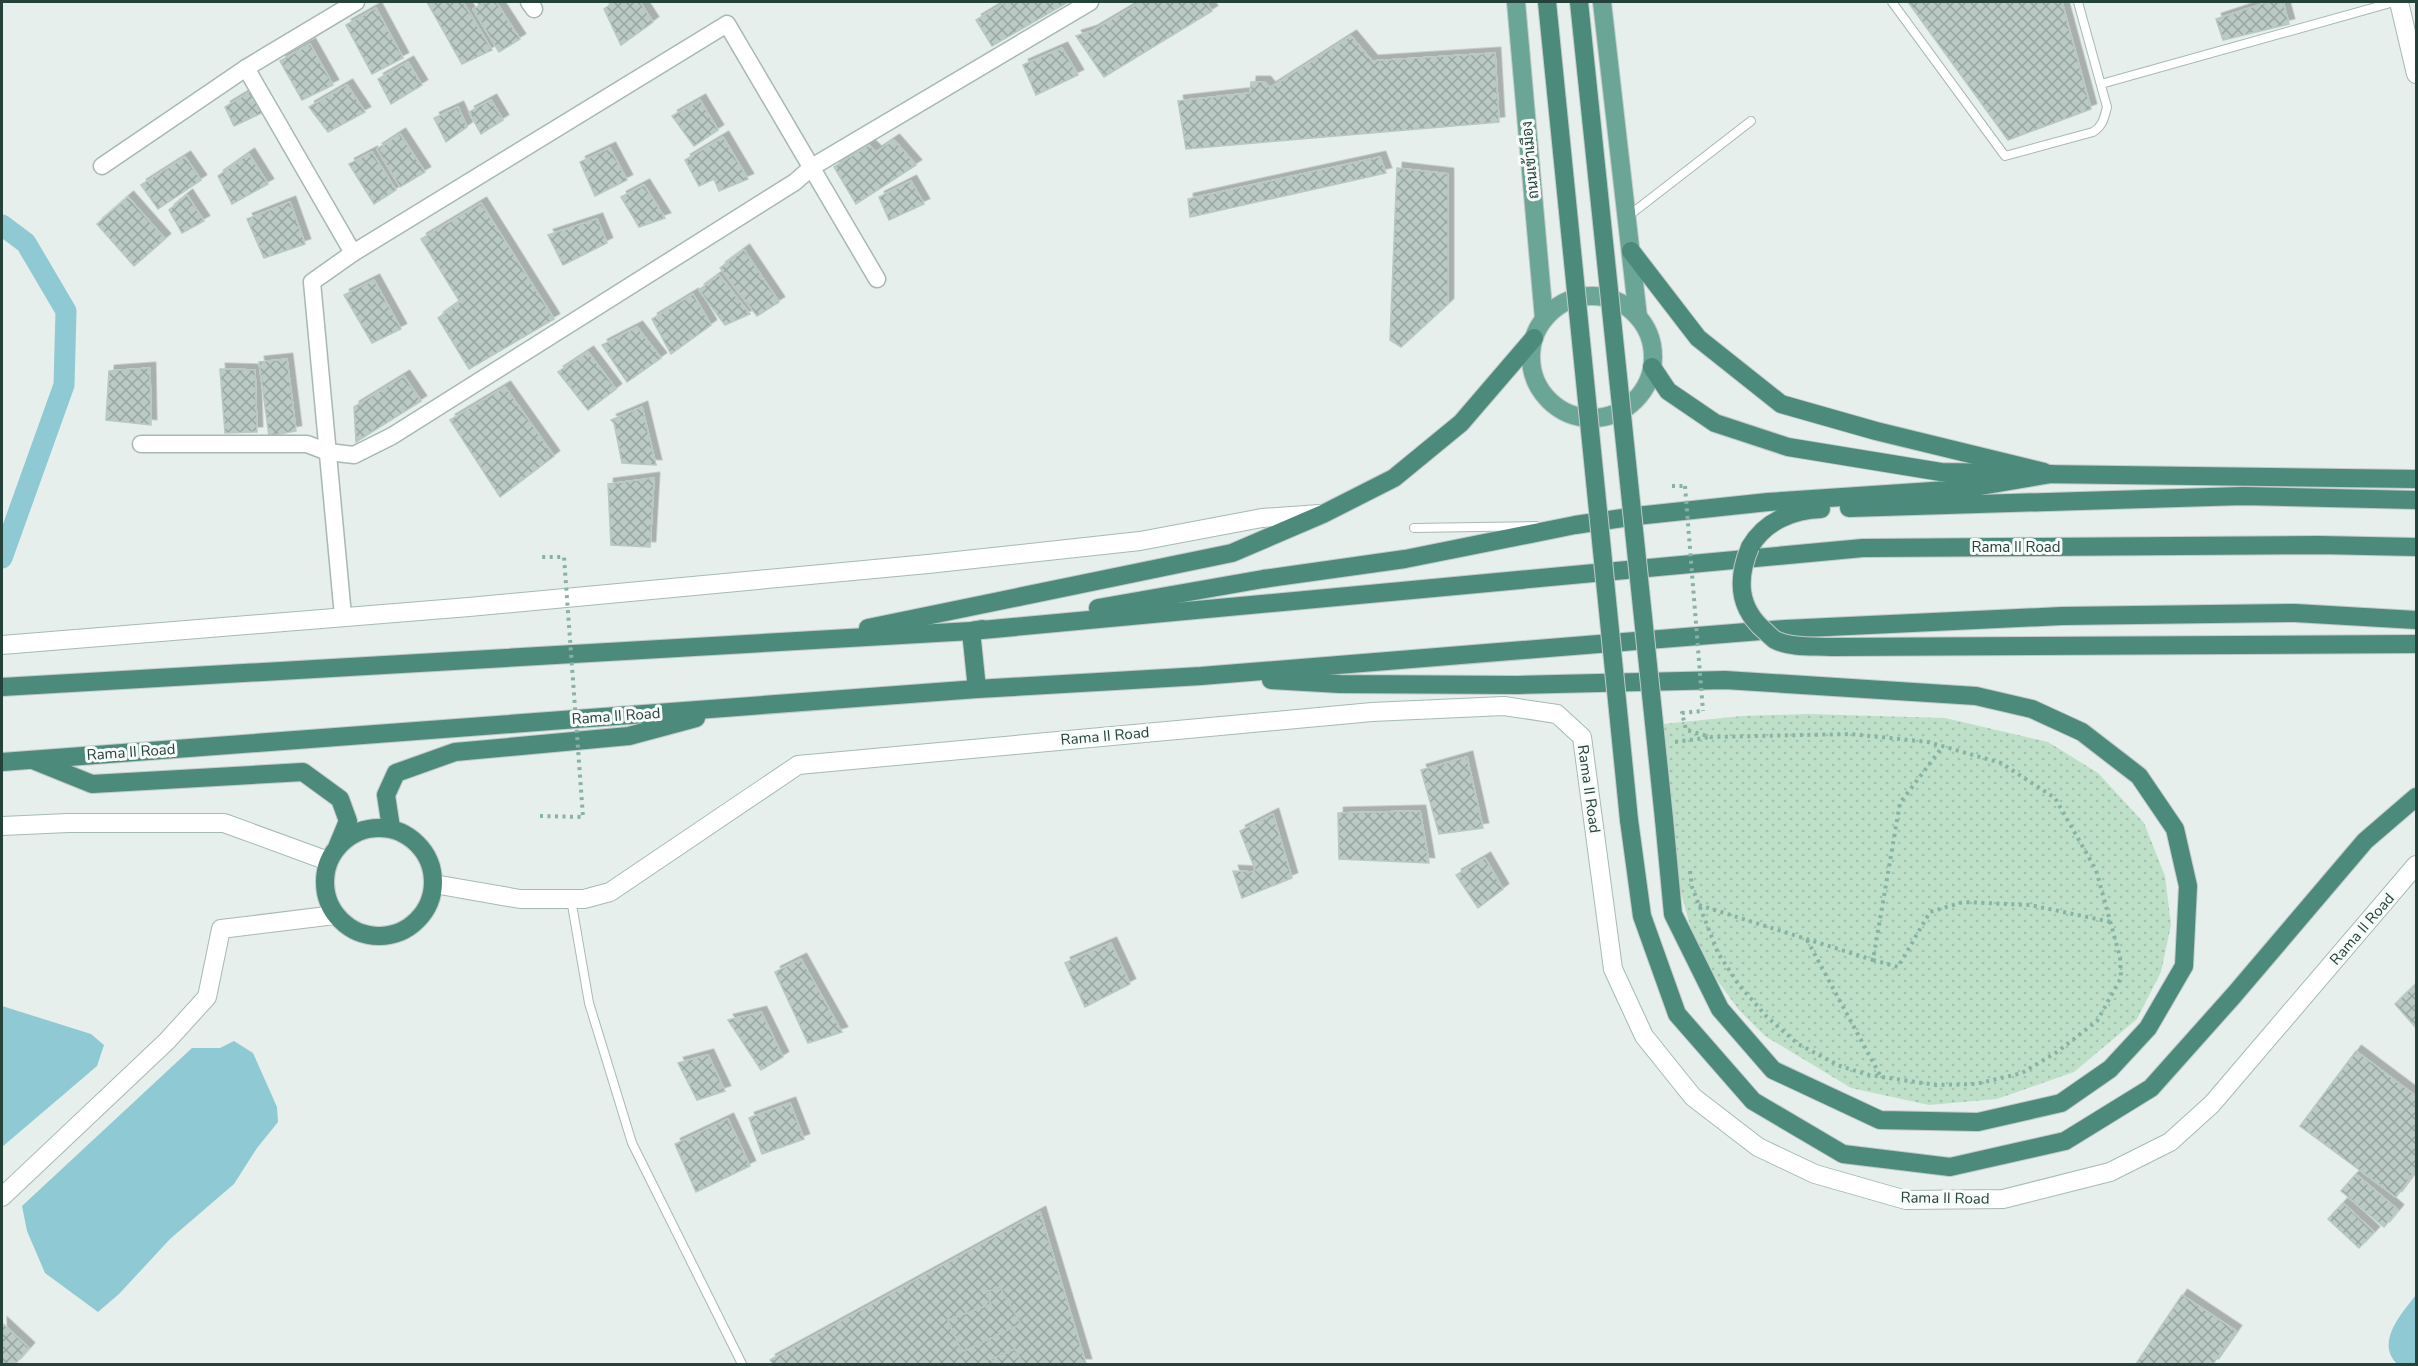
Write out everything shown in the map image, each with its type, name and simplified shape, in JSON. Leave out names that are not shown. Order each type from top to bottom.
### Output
[{"type":"highway","points":[[1547,2],[1629,820],[1642,916],[1677,1014],[1753,1101],[1843,1154],[1950,1167],[2065,1141],[2151,1088],[2234,995],[2365,841],[2416,797]]},
{"type":"highway","points":[[1201,676],[1340,684],[1518,684],[1725,680],[1976,696],[2032,709],[2082,732],[2139,776],[2175,829],[2188,886],[2184,966],[2148,1028],[2110,1069],[2061,1103],[1978,1122],[1880,1120],[1773,1070],[1720,1009],[1673,914],[1664,819],[1579,2]]},
{"type":"highway","points":[[1631,251],[1698,338],[1781,404],[1876,431],[2051,474]]},
{"type":"highway","points":[[807,640],[1232,553],[1323,514],[1394,478],[1461,423],[1534,338]]},
{"type":"highway","points":[[1652,367],[1668,391],[1715,423],[1788,447],[1941,472],[2416,479]]},
{"type":"highway","points":[[1625,409],[1636,516]]},
{"type":"highway","points":[[1584,418],[1594,522]]},
{"type":"highway","points":[[976,689],[971,631],[1263,579],[1405,559],[1594,522],[1768,502],[1962,489],[2051,474]]},
{"type":"highway","points":[[2416,500],[2243,496],[1812,510],[1784,515],[1751,544],[1743,565],[1742,582],[1743,600],[1754,621],[1775,640],[1799,645],[1843,647],[2416,644]]},
{"type":"highway","name":"Rama II Road","points":[[4,686],[971,631],[1863,548],[2319,545],[2416,547]]},
{"type":"highway","name":"Rama II Road","points":[[2,762],[976,689],[1201,676],[1785,629],[2038,617],[2295,613],[2416,620]]},
{"type":"highway","points":[[391,828],[386,795],[396,774],[454,752],[629,736],[742,706]]},
{"type":"highway","points":[[30,760],[92,784],[303,772],[340,799],[348,821],[328,861],[324,879],[327,898],[335,915],[349,928],[367,935],[386,936],[404,931],[420,919],[430,903],[434,884],[431,866],[422,849],[408,836],[391,828],[372,828],[353,833],[338,845]]},
{"type":"main road","name":"ถนนเข้าเมือง","points":[[1516,2],[1544,320]]},
{"type":"main road","points":[[1602,2],[1638,317]]},
{"type":"main road","points":[[2396,2],[2416,74]]},
{"type":"main road","points":[[1590,296],[1608,298],[1625,305],[1638,317],[1650,335],[1654,356],[1651,376],[1641,395],[1625,409],[1605,417],[1584,418],[1564,411],[1547,398],[1536,380],[1531,359],[1534,338],[1544,320],[1557,307],[1573,299],[1590,296]]},
{"type":"main road","points":[[2,645],[492,604],[940,562],[1140,541],[1262,518],[1323,514]]},
{"type":"main road","name":"Rama II Road","points":[[434,884],[520,899],[584,899],[610,892],[798,765],[1372,712],[1504,706],[1557,714],[1582,737],[1613,969],[1644,1036],[1693,1097],[1758,1147],[1815,1174],[1906,1200],[2003,1199],[2110,1172],[2170,1142],[2212,1104],[2416,865]]},
{"type":"main road","points":[[2,826],[68,823],[225,823],[328,861]]},
{"type":"main road","points":[[2,1197],[167,1041],[207,997],[221,929],[335,915]]},
{"type":"street","points":[[102,166],[246,68],[356,2]]},
{"type":"street","points":[[141,444],[307,444],[328,452],[354,455],[392,436],[795,182],[813,167],[1090,2]]},
{"type":"street","points":[[343,616],[312,282],[353,253],[727,24],[878,279]]},
{"type":"street","points":[[246,68],[353,253]]},
{"type":"lane","points":[[1892,2],[2005,156],[2093,132],[2099,128],[2107,108],[2078,2]]},
{"type":"lane","points":[[2101,84],[2396,2]]},
{"type":"lane","points":[[1627,217],[1751,121]]},
{"type":"lane","points":[[1414,528],[1575,525]]},
{"type":"lane","points":[[571,899],[589,1003],[632,1143],[742,1365]]},
{"type":"path","points":[[1672,486],[1685,486],[1703,711],[1682,713],[1686,730],[1711,737]]},
{"type":"path","points":[[540,816],[582,817],[564,557],[541,557]]},
{"type":"path","points":[[1675,753],[1674,742],[1711,737],[1851,734],[1943,746],[2001,763],[2055,798],[2096,870],[2120,957],[2121,978],[2097,1021],[2057,1052],[2022,1073],[1976,1084],[1936,1085],[1881,1077],[1840,1066],[1798,1044],[1767,1017],[1739,986],[1718,953],[1692,887],[1689,865]]},
{"type":"path","points":[[1873,960],[1900,803],[1943,746]]},
{"type":"path","points":[[1698,905],[1898,967],[1930,912],[1963,902],[2030,905],[2111,922]]},
{"type":"path","points":[[1807,939],[1881,1077]]},
{"type":"green space","points":[[1808,714],[1945,718],[2048,742],[2098,773],[2144,823],[2165,876],[2171,925],[2161,972],[2137,1019],[2074,1072],[1997,1099],[1929,1105],[1851,1088],[1765,1036],[1739,1010],[1717,980],[1692,932],[1676,876],[1663,724],[1742,716]]},
{"type":"water","points":[[2,1006],[91,1034],[104,1045],[97,1066],[2,1147]]},
{"type":"water","points":[[234,1041],[253,1053],[277,1107],[278,1122],[257,1148],[234,1184],[170,1239],[119,1294],[98,1312],[45,1273],[27,1231],[22,1206],[192,1048],[220,1048]]},
{"type":"water","points":[[2416,1295],[2416,1364],[2397,1364],[2391,1355],[2390,1337],[2398,1319]]},
{"type":"building","points":[[427,2],[463,2],[492,50],[462,64]]},
{"type":"building","points":[[486,2],[496,2],[520,39],[499,52],[473,9]]},
{"type":"building","points":[[614,2],[640,2],[653,22],[621,45],[604,9]]},
{"type":"building","points":[[1006,2],[1068,2],[992,46],[976,20]]},
{"type":"building","points":[[1141,2],[1206,2],[1212,11],[1104,77],[1076,36],[1092,31]]},
{"type":"building","points":[[1908,2],[2062,2],[2091,109],[2008,140]]},
{"type":"building","points":[[2268,2],[2283,2],[2289,24],[2223,40],[2216,19]]},
{"type":"building","points":[[376,8],[403,58],[372,74],[346,25]]},
{"type":"building","points":[[1351,36],[1372,61],[1495,53],[1499,122],[1186,149],[1178,101],[1250,93],[1251,82],[1265,82],[1270,88]]},
{"type":"building","points":[[310,44],[333,85],[302,100],[280,61]]},
{"type":"building","points":[[1062,48],[1078,75],[1036,95],[1023,65]]},
{"type":"building","points":[[408,62],[422,85],[391,104],[378,79]]},
{"type":"building","points":[[347,85],[365,112],[328,132],[309,107]]},
{"type":"building","points":[[253,90],[264,112],[234,126],[225,107]]},
{"type":"building","points":[[491,100],[503,120],[481,134],[469,112]]},
{"type":"building","points":[[700,100],[718,130],[694,146],[672,116]]},
{"type":"building","points":[[458,107],[467,127],[446,142],[434,118]]},
{"type":"building","points":[[400,134],[425,172],[400,187],[377,149]]},
{"type":"building","points":[[723,137],[748,179],[719,191],[714,179],[699,186],[685,160]]},
{"type":"building","points":[[894,140],[916,165],[856,204],[834,167],[869,145],[876,152]]},
{"type":"building","points":[[610,148],[627,180],[595,196],[580,162]]},
{"type":"building","points":[[372,152],[396,190],[374,204],[349,164]]},
{"type":"building","points":[[249,154],[268,184],[232,204],[218,176]]},
{"type":"building","points":[[185,157],[201,180],[158,209],[141,185]]},
{"type":"building","points":[[1380,157],[1386,173],[1190,217],[1188,199]]},
{"type":"building","points":[[1397,168],[1448,174],[1448,304],[1401,347],[1390,340]]},
{"type":"building","points":[[911,181],[924,204],[889,220],[879,197]]},
{"type":"building","points":[[644,185],[665,218],[639,227],[621,197]]},
{"type":"building","points":[[187,195],[204,221],[182,233],[169,210]]},
{"type":"building","points":[[128,197],[165,239],[134,266],[97,224]]},
{"type":"building","points":[[290,202],[305,244],[264,258],[247,219]]},
{"type":"building","points":[[481,203],[554,319],[469,369],[438,318],[460,302],[421,239]]},
{"type":"building","points":[[597,219],[607,243],[563,265],[548,235]]},
{"type":"building","points":[[744,250],[779,302],[757,316],[720,268]]},
{"type":"building","points":[[719,275],[750,314],[725,325],[699,290]]},
{"type":"building","points":[[374,280],[401,329],[372,343],[344,295]]},
{"type":"building","points":[[693,294],[711,325],[671,354],[652,319]]},
{"type":"building","points":[[637,327],[661,358],[627,382],[602,345]]},
{"type":"building","points":[[588,352],[616,389],[588,410],[558,372]]},
{"type":"building","points":[[287,359],[296,431],[269,436],[259,362]]},
{"type":"building","points":[[150,368],[151,425],[106,420],[109,371]]},
{"type":"building","points":[[220,369],[255,370],[257,432],[225,433]]},
{"type":"building","points":[[404,376],[421,401],[356,442],[354,407]]},
{"type":"building","points":[[505,387],[554,456],[500,497],[450,420]]},
{"type":"building","points":[[642,407],[656,465],[622,463],[614,423],[611,420]]},
{"type":"building","points":[[654,478],[650,547],[611,545],[608,484]]},
{"type":"building","points":[[1467,757],[1483,828],[1439,834],[1421,770]]},
{"type":"building","points":[[1420,811],[1429,863],[1339,859],[1338,813]]},
{"type":"building","points":[[1273,814],[1292,878],[1242,898],[1233,871],[1254,872],[1255,869],[1240,831]]},
{"type":"building","points":[[1485,858],[1503,889],[1478,908],[1456,875]]},
{"type":"building","points":[[1111,943],[1130,984],[1085,1007],[1065,963]]},
{"type":"building","points":[[801,959],[842,1032],[808,1043],[775,972]]},
{"type":"building","points":[[2416,984],[2416,1028],[2395,1004]]},
{"type":"building","points":[[761,1012],[783,1057],[761,1070],[728,1020]]},
{"type":"building","points":[[2356,1051],[2416,1096],[2416,1170],[2396,1197],[2300,1126]]},
{"type":"building","points":[[708,1055],[725,1091],[697,1100],[678,1063]]},
{"type":"building","points":[[790,1103],[804,1139],[762,1154],[749,1118]]},
{"type":"building","points":[[728,1119],[750,1166],[696,1192],[675,1144]]},
{"type":"building","points":[[2356,1174],[2398,1210],[2384,1227],[2341,1191]]},
{"type":"building","points":[[2343,1203],[2374,1232],[2359,1248],[2328,1219]]},
{"type":"building","points":[[1040,1212],[1086,1364],[773,1364],[770,1360]]},
{"type":"building","points":[[1000,1287],[1021,1324],[962,1352],[948,1320],[991,1304],[986,1292]]},
{"type":"building","points":[[2182,1295],[2236,1331],[2213,1364],[2136,1364]]},
{"type":"building","points":[[2,1323],[29,1348],[15,1364],[2,1362]]},
{"type":"building","points":[[1015,1349],[1023,1364],[994,1364],[991,1359]]},
{"type":"waterway","points":[[2,225],[26,243],[66,311],[64,385],[2,558]]}]
